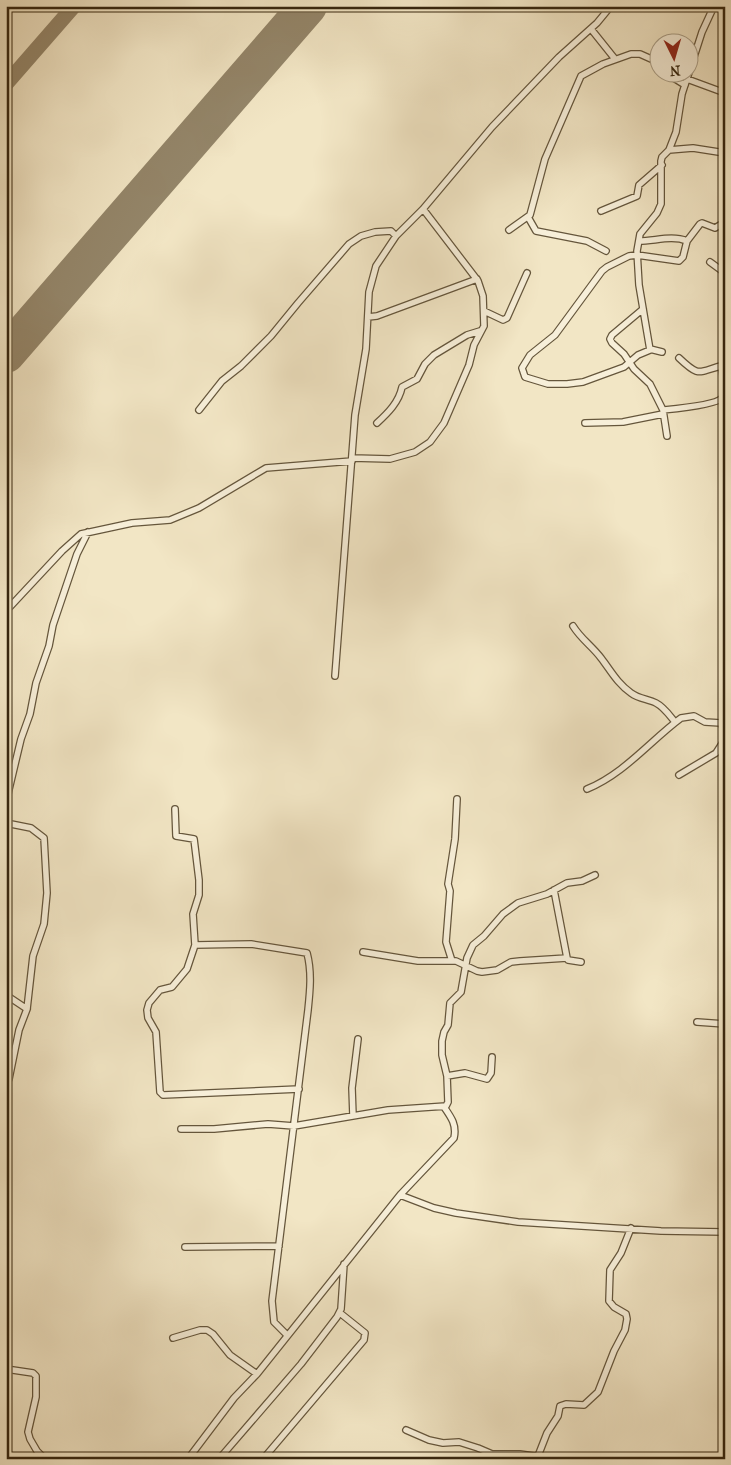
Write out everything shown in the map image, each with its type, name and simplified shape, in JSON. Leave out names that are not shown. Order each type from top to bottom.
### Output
[{"type":"street","points":[[335,676],[356,415],[366,349],[369,292],[376,266],[396,236],[423,209],[492,127],[559,57],[591,29],[611,6]]},
{"type":"street","points":[[698,44],[714,6]]},
{"type":"street","points":[[591,29],[615,59]]},
{"type":"street","points":[[509,230],[528,217],[545,159],[581,76],[615,59],[631,54],[640,54],[648,58]]},
{"type":"street","points":[[650,349],[639,285],[637,255],[640,234],[657,214],[661,204],[662,157],[669,150],[679,123],[682,94],[686,82],[725,93]]},
{"type":"street","points":[[669,150],[693,148],[725,153]]},
{"type":"street","points":[[600,211],[637,196],[639,186],[662,165]]},
{"type":"street","points":[[6,610],[66,547],[82,534],[132,523],[170,520],[199,508],[266,468],[352,460],[390,459],[415,452],[430,442],[444,423],[456,396],[480,331],[484,326],[484,311],[483,296],[476,279],[423,209]]},
{"type":"street","points":[[528,217],[536,231],[587,241],[606,251]]},
{"type":"street","points":[[662,352],[650,349],[638,355],[624,367],[592,379],[567,384],[548,384],[534,381],[525,377],[522,371],[523,365],[530,355],[555,335],[602,271],[629,256],[637,255],[679,261],[683,257],[687,241],[700,223],[715,228],[725,222]]},
{"type":"street","points":[[199,410],[222,381],[241,366],[271,336],[348,244],[361,236],[375,232],[391,231],[396,236]]},
{"type":"street","points":[[639,241],[671,238],[687,241]]},
{"type":"street","points":[[710,262],[725,273]]},
{"type":"street","points":[[484,311],[503,320],[507,318],[527,273]]},
{"type":"street","points":[[368,317],[377,316],[476,279]]},
{"type":"street","points":[[644,309],[610,337],[612,343],[624,354],[628,362],[650,384],[663,412],[667,436]]},
{"type":"street","points":[[377,423],[389,413],[400,395],[402,386],[417,379],[430,358],[467,336],[480,331]]},
{"type":"street","points":[[585,422],[623,422],[718,401],[722,398],[724,393],[723,366],[696,372],[679,358]]},
{"type":"street","points":[[6,802],[21,739],[30,714],[36,683],[49,646],[53,625],[77,554],[88,532]]},
{"type":"street","points":[[573,626],[580,637],[591,646],[614,678],[623,687],[633,695],[660,705],[675,722]]},
{"type":"street","points":[[587,788],[602,782],[621,768],[681,718],[694,716],[705,722],[721,723],[725,732]]},
{"type":"street","points":[[679,775],[716,753],[725,739]]},
{"type":"street","points":[[452,961],[446,942],[450,892],[448,884],[457,800]]},
{"type":"street","points":[[175,809],[176,836],[194,839],[199,895],[193,914],[195,946],[187,969],[172,987],[160,990],[149,1003],[147,1010],[148,1018],[156,1032],[161,1094],[299,1089]]},
{"type":"street","points":[[6,823],[31,828],[42,836],[45,841],[46,913],[33,956],[27,1009],[19,1030],[9,1078],[6,1084]]},
{"type":"street","points":[[181,1129],[220,1129],[268,1124],[294,1126],[388,1110],[447,1106],[447,1076],[442,1055],[442,1041],[448,1025],[450,1003],[461,992],[469,954],[475,942],[484,936],[509,908],[567,883],[582,881],[594,875]]},
{"type":"street","points":[[554,890],[566,958]]},
{"type":"street","points":[[195,946],[251,944],[307,953],[310,966],[310,986],[272,1301],[274,1322],[287,1335]]},
{"type":"street","points":[[363,952],[418,961],[452,961],[482,972],[497,970],[511,962],[520,961],[566,958],[581,962]]},
{"type":"street","points":[[6,995],[27,1009]]},
{"type":"street","points":[[697,1022],[725,1024]]},
{"type":"street","points":[[353,1116],[352,1088],[358,1039]]},
{"type":"street","points":[[447,1076],[465,1073],[487,1078],[490,1073],[492,1057]]},
{"type":"street","points":[[188,1459],[234,1398],[257,1374],[400,1195],[454,1138],[456,1131],[454,1122],[444,1107]]},
{"type":"street","points":[[400,1195],[434,1208],[476,1216],[536,1223],[700,1233],[725,1232]]},
{"type":"street","points":[[536,1457],[542,1449],[547,1432],[558,1416],[560,1406],[566,1404],[584,1405],[598,1392],[614,1351],[625,1330],[628,1319],[626,1314],[614,1307],[609,1301],[610,1276],[611,1266],[621,1253],[631,1228]]},
{"type":"street","points":[[185,1247],[279,1246]]},
{"type":"street","points":[[219,1459],[302,1364],[340,1313],[344,1264]]},
{"type":"street","points":[[262,1459],[364,1340],[365,1333],[340,1313]]},
{"type":"street","points":[[173,1338],[200,1330],[207,1330],[213,1334],[230,1356],[257,1374]]},
{"type":"street","points":[[6,1369],[33,1373],[36,1376],[36,1397],[28,1432],[29,1437],[45,1459]]},
{"type":"street","points":[[406,1430],[429,1440],[443,1443],[460,1442],[492,1454],[546,1456],[554,1459]]},
{"type":"street","points":[[542,1449],[546,1456]]},
{"type":"taxiway","points":[[6,84],[74,6]]},
{"type":"runway","points":[[6,354],[308,6]]}]
